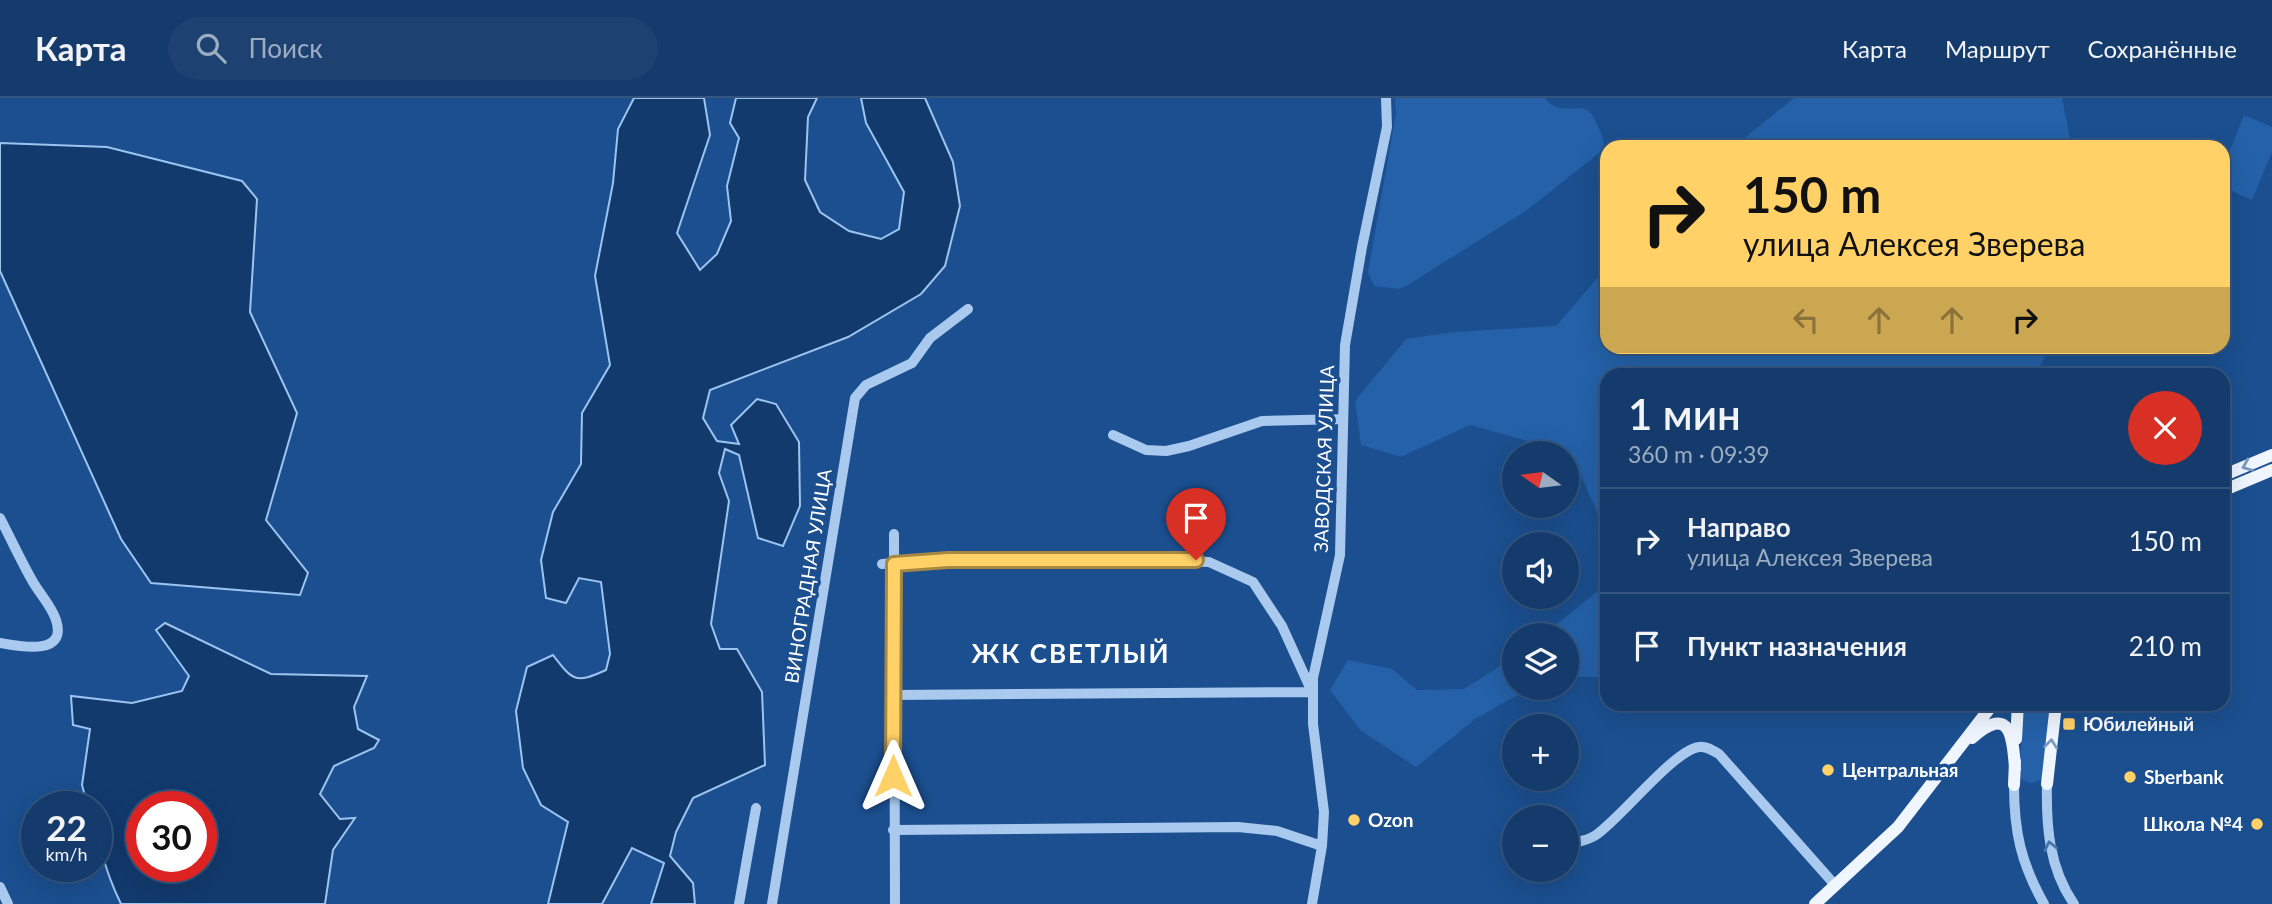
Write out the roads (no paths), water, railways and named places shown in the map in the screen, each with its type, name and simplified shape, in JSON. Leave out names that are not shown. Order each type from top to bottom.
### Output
[{"type":"main road","points":[[2230,473],[2272,455]]},
{"type":"main road","points":[[2230,488],[2272,470]]},
{"type":"main road","points":[[1815,904],[1898,827],[1987,711]]},
{"type":"main road","points":[[2014,785],[2018,711]]},
{"type":"main road","points":[[2047,784],[2055,711]]},
{"type":"main road","points":[[1954,754],[1988,725],[1996,722],[2004,724],[2011,731],[2014,769]]},
{"type":"street","name":"ЗАВОДСКАЯ УЛИЦА","points":[[1312,904],[1322,846],[1323,806],[1312,692],[1340,555],[1345,345],[1386,135],[1386,98]]},
{"type":"street","name":"ВИНОГРАДНАЯ УЛИЦА","points":[[772,904],[855,398],[866,385],[912,363],[930,338],[968,309]]},
{"type":"street","points":[[1114,435],[1146,450],[1166,451],[1262,421],[1343,419]]},
{"type":"street","points":[[0,518],[29,576],[55,617],[57,629],[54,639],[38,649],[0,643]]},
{"type":"street","points":[[894,534],[895,904]]},
{"type":"street","points":[[882,564],[948,560],[1202,561],[1253,582],[1282,626],[1312,692],[894,695]]},
{"type":"street","points":[[1579,841],[1597,834],[1680,754],[1704,746],[1719,754],[1835,885]]},
{"type":"street","points":[[2047,784],[2046,819],[2049,845],[2056,869],[2074,904]]},
{"type":"street","points":[[2014,785],[2016,836],[2022,860],[2044,904]]},
{"type":"street","points":[[739,904],[756,808]]},
{"type":"street","points":[[893,830],[1238,827],[1277,831],[1322,846]]},
{"type":"street","points":[[0,887],[8,904]]},
{"type":"place","name":"Юбилейный","points":[[2069,724]]},
{"type":"place","name":"Центральная","points":[[1828,770]]},
{"type":"place","name":"Sberbank","points":[[2130,777]]},
{"type":"place","name":"Ozon","points":[[1354,820]]},
{"type":"place","name":"Школа №4","points":[[2257,824]]},
{"type":"district","name":"ЖК СВЕТЛЫЙ","points":[[1071,654]]}]
